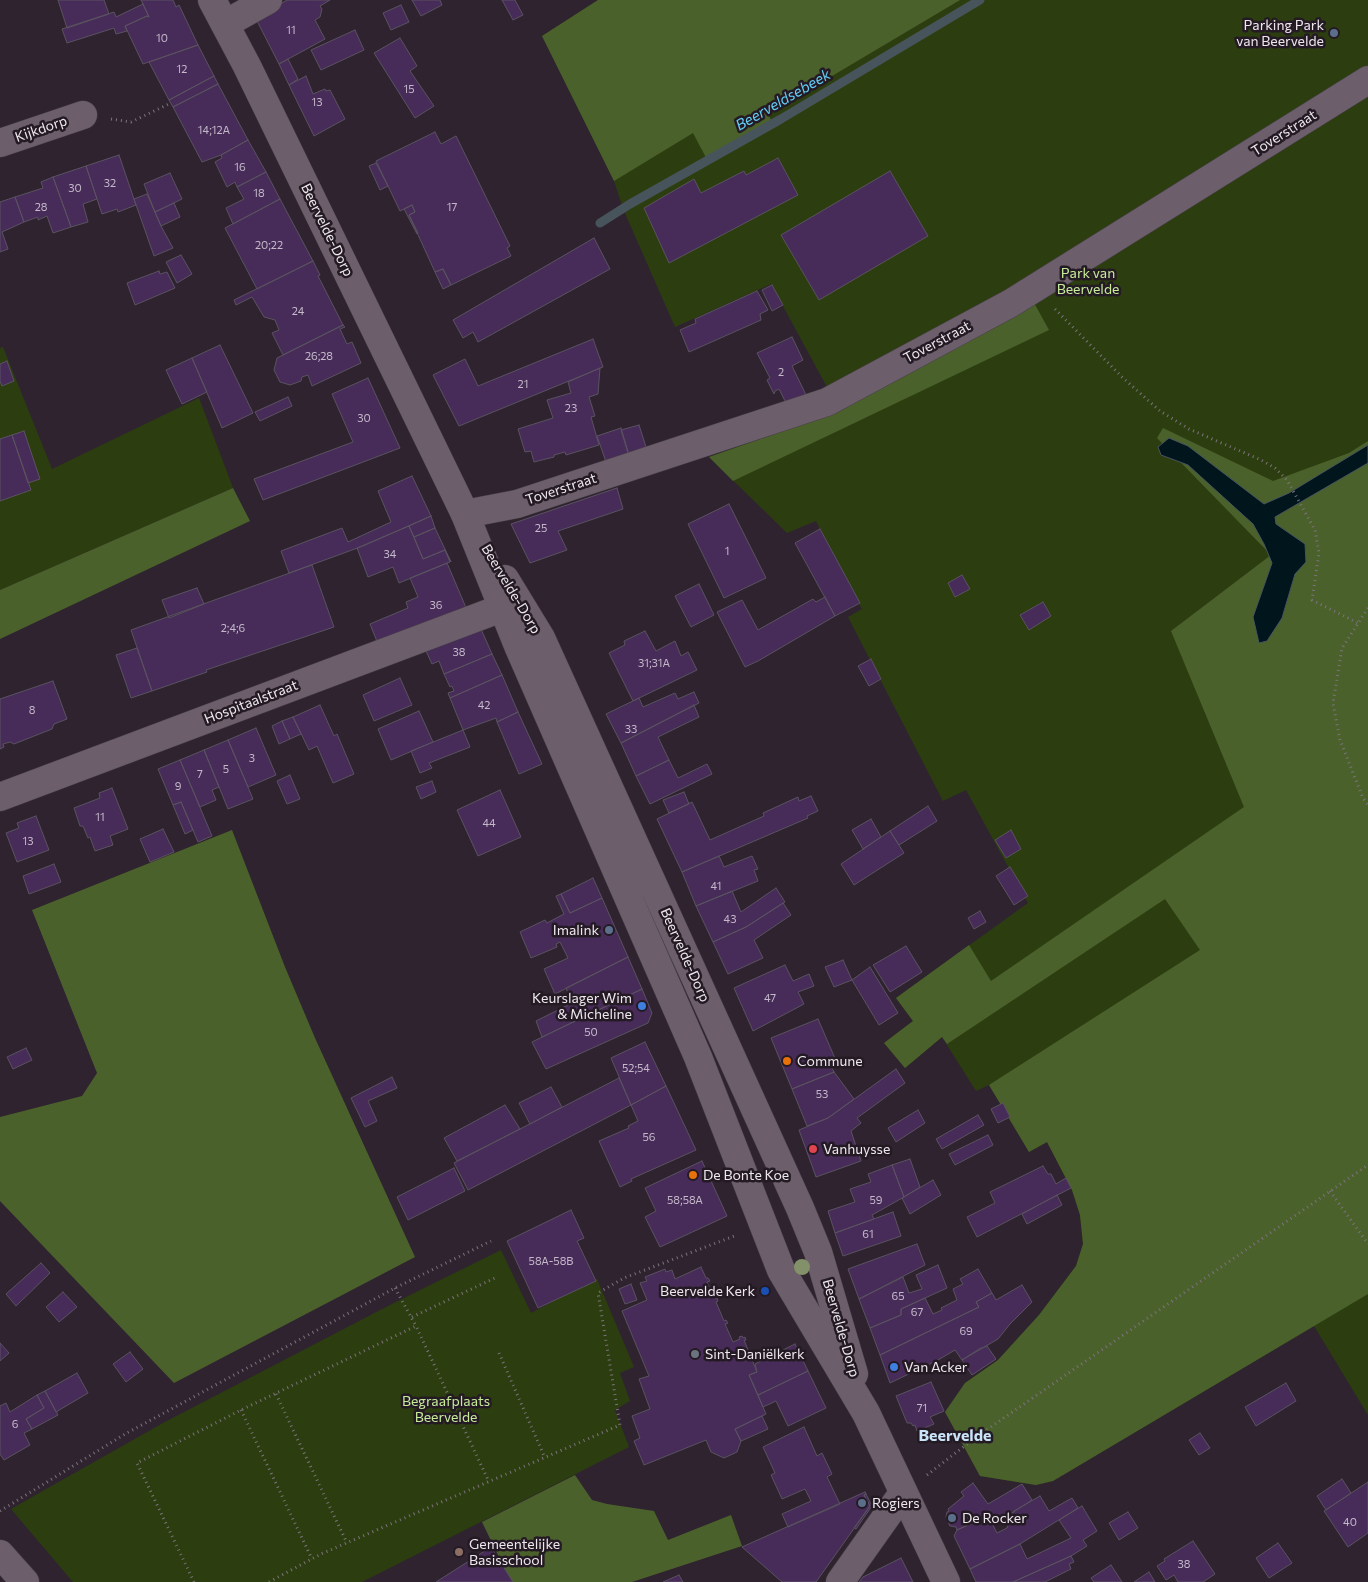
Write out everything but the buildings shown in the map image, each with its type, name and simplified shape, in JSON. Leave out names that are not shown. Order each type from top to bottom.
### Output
[{"type":"street","name":"Beervelde-Dorp","points":[[212,0],[247,66],[465,514],[519,648],[698,1057],[781,1270],[866,1413],[946,1582]]},
{"type":"street","points":[[225,24],[268,0]]},
{"type":"street","name":"Toverstraat","points":[[465,514],[517,504],[827,402],[1011,303],[1368,80]]},
{"type":"street","name":"Kijkdorp","points":[[0,143],[83,115]]},
{"type":"street","name":"Beervelde-Dorp","points":[[465,514],[541,638],[800,1208],[818,1252],[866,1413]]},
{"type":"street","name":"Hospitaalstraat","points":[[0,797],[502,608]]},
{"type":"street","points":[[840,1582],[903,1494]]},
{"type":"street","points":[[0,1554],[25,1582]]},
{"type":"path","points":[[83,115],[131,122],[171,103]]},
{"type":"path","points":[[1036,287],[1076,331],[1122,377],[1160,411],[1189,429],[1261,460],[1275,468],[1287,480],[1315,530],[1319,553],[1312,600],[1358,623]]},
{"type":"path","points":[[1368,608],[1342,648],[1333,703],[1340,740],[1363,798],[1368,805]]},
{"type":"path","points":[[903,1494],[975,1438],[1368,1165]]},
{"type":"path","points":[[1330,1191],[1368,1244]]},
{"type":"path","points":[[269,1582],[346,1543],[620,1425],[598,1293],[624,1278],[764,1225]]},
{"type":"path","points":[[0,1511],[125,1434],[396,1288],[492,1241]]},
{"type":"path","points":[[412,1317],[496,1277]]},
{"type":"path","points":[[396,1288],[412,1317],[489,1482]]},
{"type":"path","points":[[194,1582],[137,1464],[240,1410],[416,1326]]},
{"type":"path","points":[[498,1353],[544,1458]]},
{"type":"path","points":[[276,1394],[346,1543]]},
{"type":"path","points":[[240,1410],[312,1559]]},
{"type":"green space","name":"Park van Beervelde","points":[[598,0],[1368,0],[1368,1415],[1314,1326],[1053,1481],[1036,1485],[980,1476],[945,1412],[965,1383],[998,1360],[1039,1315],[1076,1266],[1083,1244],[1080,1215],[1072,1190],[1047,1142],[1029,1152],[989,1085],[976,1091],[942,1037],[905,1068],[884,1043],[913,1021],[896,998],[1028,903],[966,790],[943,801],[848,617],[862,609],[816,521],[787,533],[709,457],[840,411],[771,284],[675,327],[624,211],[614,181],[542,36]]},
{"type":"green space","points":[[598,0],[960,0],[768,114],[774,126],[709,163],[693,133],[614,181],[542,36]]},
{"type":"green space","points":[[1033,301],[1049,330],[733,481],[709,457],[840,411]]},
{"type":"green space","points":[[3,347],[52,469],[199,398],[233,488],[0,590],[0,348]]},
{"type":"green space","points":[[1163,428],[1273,481],[1349,453],[1368,441],[1368,1294],[1053,1481],[1036,1485],[980,1476],[945,1412],[965,1383],[998,1360],[1039,1315],[1076,1266],[1083,1244],[1080,1215],[1072,1190],[1047,1142],[1029,1152],[989,1085],[1200,950],[1165,899],[947,1044],[942,1037],[905,1068],[884,1043],[913,1021],[896,998],[969,945],[991,981],[1244,807],[1171,631],[1271,555],[1157,438]]},
{"type":"green space","points":[[233,488],[250,521],[0,639],[0,590]]},
{"type":"green space","points":[[232,830],[285,967],[315,1038],[415,1257],[174,1383],[0,1201],[0,1117],[82,1096],[97,1073],[32,910]]},
{"type":"green space","name":"Begraafplaats Beervelde","points":[[501,1250],[531,1313],[597,1279],[634,1367],[620,1373],[630,1401],[615,1410],[629,1447],[362,1582],[73,1582],[11,1509],[163,1423],[388,1306]]},
{"type":"green space","points":[[575,1475],[592,1500],[654,1511],[668,1540],[731,1515],[742,1546],[632,1582],[511,1582],[482,1522]]},
{"type":"water","points":[[1169,438],[1188,446],[1264,504],[1289,493],[1368,445],[1368,463],[1275,517],[1276,524],[1305,544],[1306,562],[1295,574],[1282,618],[1267,641],[1259,643],[1253,617],[1272,563],[1264,544],[1253,524],[1188,465],[1161,455],[1158,447]]},
{"type":"waterway","name":"Beerveldsebeek","points":[[600,223],[630,204],[781,119],[980,0]]},
{"type":"place","name":"Parking Park van Beervelde","points":[[1334,33]]},
{"type":"place","name":"Imalink","points":[[609,930]]},
{"type":"place","name":"Keurslager Wim & Micheline","points":[[642,1006]]},
{"type":"place","name":"Commune","points":[[787,1061]]},
{"type":"place","name":"Vanhuysse","points":[[813,1149]]},
{"type":"place","name":"De Bonte Koe","points":[[693,1175]]},
{"type":"place","name":"Beervelde Kerk","points":[[765,1291]]},
{"type":"place","name":"Sint-Daniëlkerk","points":[[695,1354]]},
{"type":"place","name":"Van Acker","points":[[894,1367]]},
{"type":"place","name":"Rogiers","points":[[862,1503]]},
{"type":"place","name":"De Rocker","points":[[952,1518]]},
{"type":"place","name":"Gemeentelijke Basisschool","points":[[459,1552]]},
{"type":"district","name":"Beervelde","points":[[955,1436]]}]
